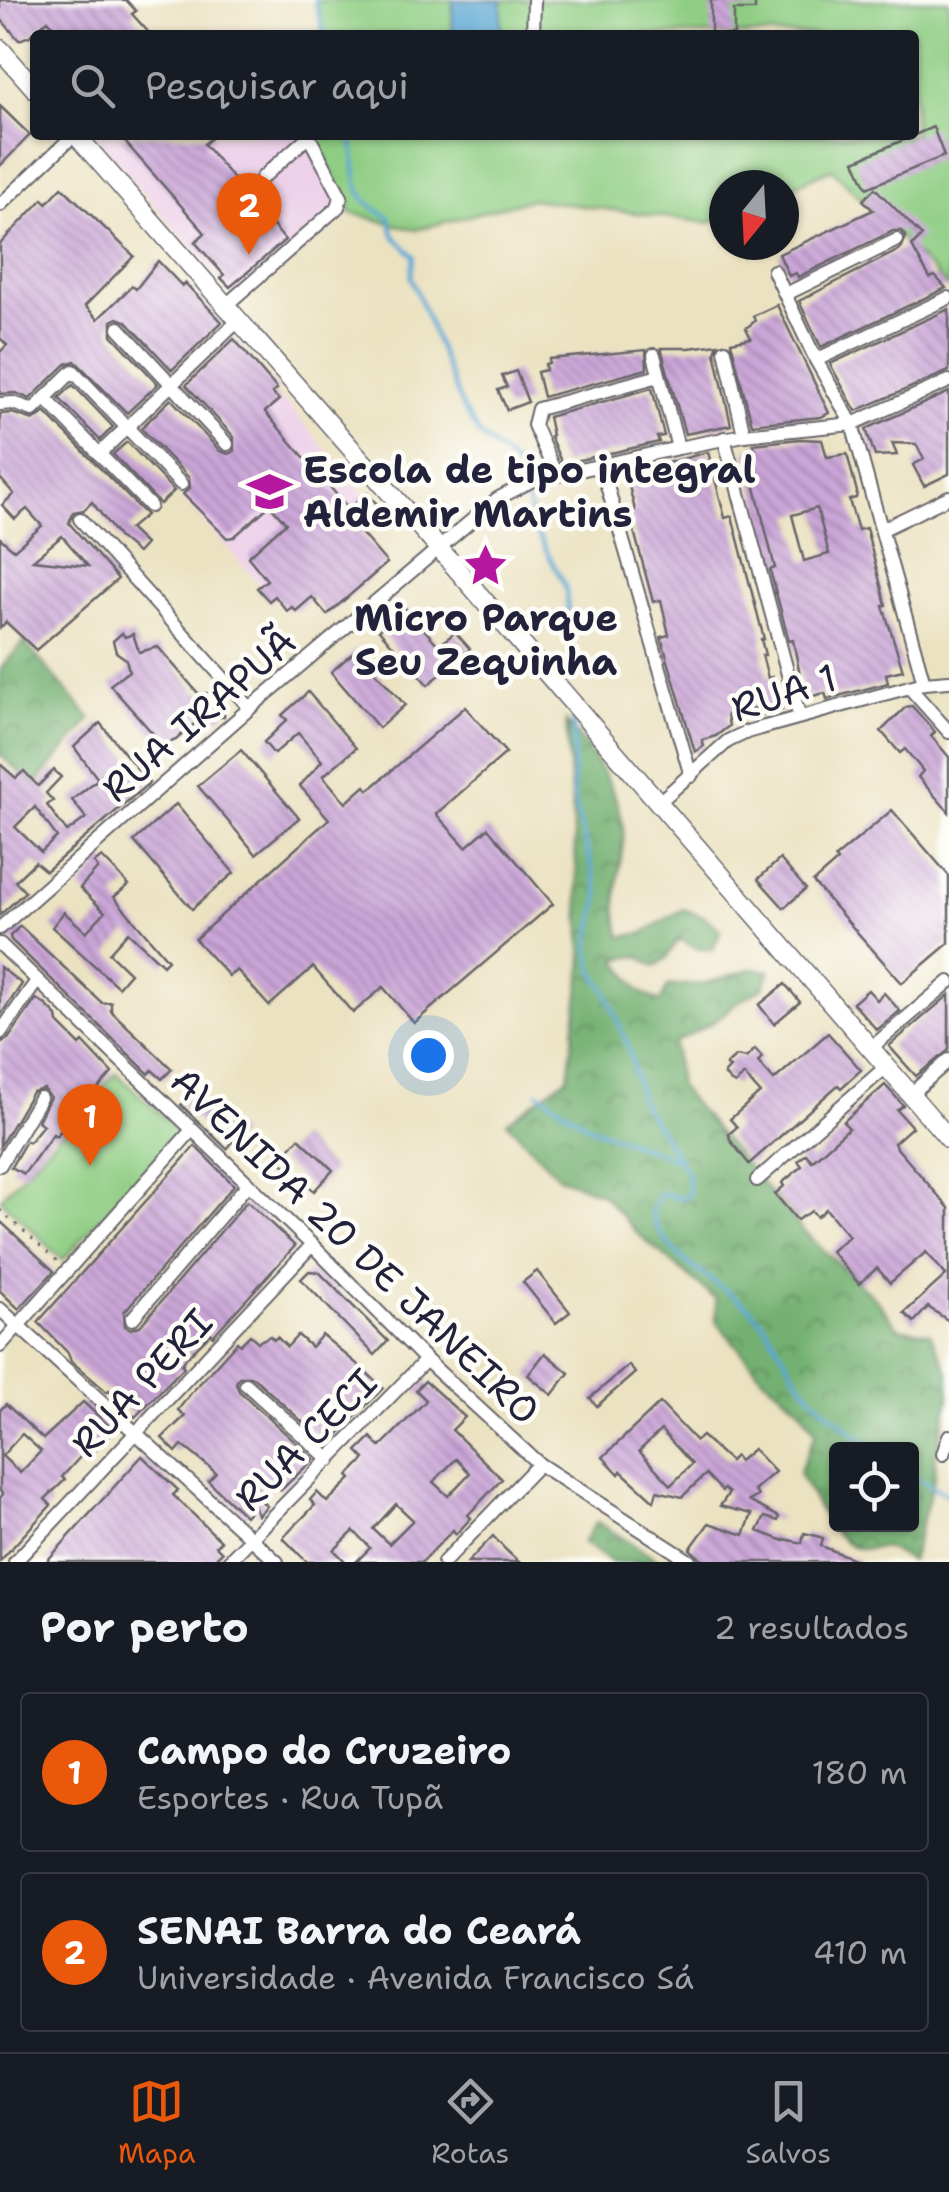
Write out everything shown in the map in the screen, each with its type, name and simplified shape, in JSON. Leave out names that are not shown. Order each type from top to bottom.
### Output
[{"type":"main road","points":[[0,49],[30,83]]},
{"type":"main road","points":[[79,140],[948,1136]]},
{"type":"street","points":[[534,0],[534,30]]},
{"type":"street","points":[[0,205],[70,140]]},
{"type":"street","points":[[262,178],[304,140]]},
{"type":"street","points":[[225,306],[338,206],[341,198],[310,140]]},
{"type":"street","points":[[786,294],[897,240]]},
{"type":"street","points":[[774,270],[816,360],[852,424],[883,529],[916,685],[949,732]]},
{"type":"street","points":[[816,360],[948,298]]},
{"type":"street","points":[[99,454],[238,322]]},
{"type":"street","points":[[119,328],[227,444]]},
{"type":"street","points":[[725,350],[744,434]]},
{"type":"street","points":[[654,355],[678,448]]},
{"type":"street","points":[[0,404],[33,410],[73,371],[180,484]]},
{"type":"street","points":[[556,476],[534,426],[534,414],[544,405],[658,376]]},
{"type":"street","name":"RUA IRAPUÃ","points":[[0,928],[250,708],[497,500],[531,481],[724,438],[852,424],[949,381]]},
{"type":"street","points":[[46,399],[150,506]]},
{"type":"street","points":[[724,438],[799,714]]},
{"type":"street","points":[[601,465],[690,776]]},
{"type":"street","points":[[883,529],[948,500]]},
{"type":"street","points":[[80,519],[250,708]]},
{"type":"street","name":"RUA 1","points":[[658,803],[738,736],[799,714],[916,685],[949,681]]},
{"type":"street","name":"AVENIDA 20 DE JANEIRO","points":[[0,944],[426,1360],[539,1464],[691,1562]]},
{"type":"street","points":[[0,1033],[37,981]]},
{"type":"street","points":[[871,1048],[949,982]]},
{"type":"street","points":[[911,1094],[949,1060]]},
{"type":"street","points":[[757,1180],[887,1066]]},
{"type":"street","points":[[0,1164],[40,1098]]},
{"type":"street","points":[[0,1346],[192,1131]]},
{"type":"street","points":[[132,1319],[248,1184]]},
{"type":"street","name":"RUA PERI","points":[[16,1562],[312,1245]]},
{"type":"street","points":[[0,1308],[277,1562]]},
{"type":"street","name":"RUA CECI","points":[[228,1562],[426,1360]]},
{"type":"street","points":[[246,1384],[330,1460]]},
{"type":"street","points":[[943,1454],[949,1436]]},
{"type":"street","points":[[444,1562],[539,1464]]},
{"type":"path","points":[[0,1210],[69,1272]]},
{"type":"shaded area","points":[[97,140],[315,140],[351,213],[240,303]]},
{"type":"shaded area","name":"Escola de tipo integral Aldemir Martins","points":[[282,398],[364,495],[260,585],[176,490]]},
{"type":"green space","points":[[315,0],[949,0],[949,288],[832,169],[799,183],[799,170],[709,170],[709,223],[531,199],[416,230],[351,213],[315,140],[919,140],[919,30],[323,30]]},
{"type":"green space","points":[[24,642],[91,719],[35,785],[0,755],[0,669]]},
{"type":"green space","points":[[566,722],[596,762],[620,810],[623,842],[616,902],[622,937],[643,933],[683,909],[704,916],[721,930],[713,949],[699,949],[678,939],[667,958],[655,967],[639,956],[617,959],[639,991],[660,1002],[668,986],[703,984],[754,968],[770,971],[764,987],[674,1043],[679,1087],[803,1231],[877,1300],[898,1328],[930,1333],[949,1373],[949,1399],[936,1453],[935,1476],[911,1561],[882,1547],[853,1546],[834,1532],[919,1532],[919,1442],[829,1442],[829,1525],[799,1473],[816,1432],[800,1408],[763,1377],[716,1321],[716,1299],[637,1233],[602,1194],[559,1177],[507,1122],[568,1077],[583,962]]},
{"type":"green space","points":[[116,1073],[180,1132],[63,1260],[0,1199]]},
{"type":"green space","points":[[597,1522],[662,1562],[611,1562],[583,1542]]},
{"type":"water","points":[[453,0],[502,0],[501,30],[452,30]]},
{"type":"building","points":[[0,0],[126,0],[146,30],[57,30],[48,20],[19,40],[0,18]]},
{"type":"building","points":[[711,0],[755,0],[755,10],[734,10],[734,30],[711,30]]},
{"type":"building","points":[[0,106],[30,135],[0,166]]},
{"type":"building","points":[[933,127],[944,156],[867,188],[855,161],[903,140],[919,140],[919,133]]},
{"type":"building","points":[[123,140],[209,140],[204,144],[285,240],[230,287],[195,242],[205,233]]},
{"type":"building","points":[[62,187],[134,256],[85,306],[98,319],[132,286],[136,289],[158,261],[222,322],[172,370],[126,321],[112,321],[112,335],[158,384],[127,413],[75,361],[66,364],[30,399],[16,393],[0,394],[0,352],[7,345],[0,338],[0,244],[43,199],[47,203]]},
{"type":"building","points":[[875,188],[922,236],[912,246],[930,278],[935,276],[946,288],[821,347],[799,301],[901,249],[906,237],[902,231],[893,231],[798,277],[796,273],[789,276],[782,260],[799,260],[799,245],[873,210],[863,200]]},
{"type":"building","points":[[777,305],[829,413],[752,424],[731,342],[751,338],[746,328],[755,321],[753,316]]},
{"type":"building","points":[[949,309],[949,371],[856,411],[830,364]]},
{"type":"building","points":[[234,339],[277,389],[272,393],[279,400],[265,412],[349,509],[367,493],[385,513],[361,533],[387,563],[327,615],[312,597],[296,611],[292,607],[287,611],[275,596],[269,601],[257,588],[267,580],[248,557],[286,523],[270,505],[234,537],[227,538],[183,494],[190,488],[189,478],[141,428],[171,399],[220,451],[234,451],[234,437],[186,385]]},
{"type":"building","points":[[718,344],[715,352],[731,425],[685,434],[661,348]]},
{"type":"building","points":[[646,350],[647,369],[543,397],[537,372],[546,370],[549,359]]},
{"type":"building","points":[[516,371],[528,402],[507,410],[498,390],[507,387],[502,376]]},
{"type":"building","points":[[73,385],[113,427],[100,440],[59,398]]},
{"type":"building","points":[[652,388],[664,436],[657,437],[659,442],[562,464],[550,436],[548,417]]},
{"type":"building","points":[[949,392],[949,474],[924,486],[913,465],[924,459],[916,444],[892,443],[897,455],[875,456],[866,429]]},
{"type":"building","points":[[45,412],[146,515],[129,529],[145,544],[137,553],[119,538],[92,502],[84,510],[73,512],[69,523],[118,579],[36,650],[6,622],[0,628],[0,538],[14,550],[42,526],[27,509],[15,519],[2,505],[14,494],[0,478],[0,414],[12,413],[34,420]],"holes":[[[62,536],[88,566],[33,560]]]},
{"type":"building","points":[[822,440],[827,457],[847,454],[857,492],[856,498],[849,500],[858,530],[866,528],[886,605],[883,606],[903,670],[886,674],[888,683],[827,699],[825,693],[804,695],[793,640],[789,641],[770,570],[775,568],[746,451],[755,449],[753,444]],"holes":[[[817,508],[829,554],[804,561],[792,515]]]},
{"type":"building","points":[[127,442],[174,491],[160,504],[113,454]]},
{"type":"building","points":[[708,452],[725,518],[732,516],[764,639],[762,655],[782,710],[758,716],[756,708],[727,715],[729,726],[702,740],[704,746],[695,752],[661,637],[669,635],[661,600],[653,602],[629,512],[635,510],[626,474]]},
{"type":"building","points":[[405,608],[439,646],[455,632],[470,649],[428,685],[379,630]]},
{"type":"building","points":[[122,633],[125,637],[133,634],[139,652],[158,647],[198,693],[224,694],[224,717],[202,717],[176,740],[163,745],[110,685],[129,671],[113,641]]},
{"type":"building","points":[[356,650],[405,705],[379,728],[331,672]]},
{"type":"building","points":[[308,692],[356,748],[323,776],[346,803],[365,786],[369,790],[465,707],[506,753],[436,814],[466,847],[488,828],[553,904],[414,1023],[383,987],[353,1013],[313,967],[269,1006],[237,970],[229,976],[195,939],[329,819],[300,786],[322,761],[298,733],[274,754],[264,742],[287,720],[282,715]]},
{"type":"building","points":[[912,706],[935,732],[931,736],[949,757],[949,812],[918,777],[923,771],[905,749],[900,753],[881,731]]},
{"type":"building","points":[[100,723],[149,783],[46,871],[35,862],[15,881],[25,892],[0,915],[0,764],[16,778],[24,771],[38,786],[54,770],[61,777],[46,793],[53,801],[47,805],[67,832],[86,818],[72,800],[98,779],[74,747]],"holes":[[[35,807],[57,837],[41,852],[15,827]]]},
{"type":"building","points":[[241,750],[299,818],[256,854],[198,786]]},
{"type":"building","points":[[176,804],[234,873],[192,909],[134,841]]},
{"type":"building","points":[[892,810],[949,876],[949,943],[902,983],[813,882]]},
{"type":"building","points":[[102,857],[129,885],[114,897],[168,960],[163,965],[128,932],[109,953],[130,973],[118,987],[52,927],[64,912],[86,932],[105,912],[80,888],[98,868],[94,863]]},
{"type":"building","points":[[780,859],[806,889],[784,908],[758,879]]},
{"type":"building","points":[[20,926],[102,1003],[111,1002],[111,1011],[172,1069],[162,1079],[152,1070],[149,1074],[11,940],[10,936]]},
{"type":"building","points":[[0,967],[22,984],[0,1016]]},
{"type":"building","points":[[785,984],[800,1002],[774,1024],[759,1005]]},
{"type":"building","points":[[868,990],[877,1000],[884,993],[900,1011],[877,1030],[853,1003]]},
{"type":"building","points":[[949,995],[949,1050],[916,1076],[889,1046]]},
{"type":"building","points":[[36,999],[112,1073],[56,1136],[53,1134],[24,1174],[11,1167],[26,1141],[43,1125],[38,1121],[50,1097],[44,1089],[32,1092],[0,1146],[0,1043],[8,1039]]},
{"type":"building","points":[[828,1033],[861,1070],[841,1088],[838,1085],[749,1164],[730,1140],[729,1134],[737,1127],[730,1119],[760,1093],[744,1075],[735,1084],[730,1081],[724,1074],[730,1068],[726,1065],[736,1056],[746,1058],[755,1049],[762,1057],[758,1062],[774,1080]]},
{"type":"building","points":[[885,1085],[903,1105],[897,1110],[912,1127],[894,1143],[896,1147],[949,1208],[949,1321],[928,1307],[914,1322],[904,1313],[946,1275],[926,1252],[890,1283],[877,1268],[859,1284],[831,1251],[849,1236],[826,1209],[817,1217],[812,1211],[797,1220],[775,1194],[802,1166],[798,1161],[806,1154],[812,1161],[849,1128],[843,1122]]},
{"type":"building","points":[[194,1093],[240,1133],[227,1149],[181,1105]]},
{"type":"building","points":[[299,1138],[333,1170],[314,1191],[279,1160]]},
{"type":"building","points":[[195,1146],[234,1185],[124,1312],[125,1326],[140,1326],[247,1201],[295,1246],[213,1336],[211,1333],[186,1358],[184,1367],[135,1417],[109,1390],[71,1361],[38,1322]]},
{"type":"building","points":[[0,1221],[54,1271],[19,1309],[0,1291]]},
{"type":"building","points":[[309,1271],[319,1272],[388,1341],[375,1355],[301,1279]]},
{"type":"building","points":[[537,1271],[570,1312],[556,1323],[523,1282]]},
{"type":"building","points":[[250,1335],[258,1342],[277,1337],[287,1347],[298,1335],[311,1347],[322,1335],[363,1369],[358,1374],[365,1371],[383,1388],[328,1445],[253,1377],[239,1377],[239,1391],[314,1459],[281,1490],[274,1484],[260,1500],[267,1506],[258,1515],[254,1506],[245,1516],[208,1481],[216,1473],[182,1445],[176,1452],[162,1438],[185,1416],[178,1410],[191,1393],[237,1342],[240,1345]]},
{"type":"building","points":[[545,1353],[569,1373],[552,1395],[528,1375]]},
{"type":"building","points":[[629,1365],[635,1373],[597,1406],[590,1398]]},
{"type":"building","points":[[425,1381],[465,1417],[452,1430],[502,1479],[456,1534],[453,1530],[422,1562],[356,1562],[370,1548],[354,1531],[334,1550],[346,1562],[307,1562],[283,1538],[315,1505],[310,1500],[317,1492],[327,1502],[351,1479],[348,1476],[365,1459],[357,1451],[371,1437],[380,1447],[424,1403],[426,1400],[416,1390]],"holes":[[[456,1459],[470,1473],[448,1496],[433,1482]],[[396,1504],[413,1520],[389,1544],[373,1529]]]},
{"type":"building","points":[[83,1402],[108,1425],[105,1429],[111,1434],[96,1450],[91,1445],[62,1477],[65,1480],[45,1499],[51,1505],[0,1561],[0,1410],[6,1404],[43,1439]],"holes":[[[22,1434],[41,1451],[20,1473],[2,1456]]]},
{"type":"building","points":[[660,1403],[696,1441],[702,1436],[730,1461],[735,1456],[739,1461],[753,1449],[775,1472],[754,1490],[758,1496],[749,1501],[779,1517],[778,1521],[765,1517],[758,1531],[802,1543],[804,1533],[813,1535],[823,1538],[821,1546],[862,1562],[706,1562],[690,1549],[709,1523],[744,1535],[752,1514],[720,1506],[729,1493],[706,1474],[682,1497],[657,1491],[654,1501],[603,1457]],"holes":[[[661,1430],[692,1464],[671,1485],[639,1451]]]},
{"type":"building","points":[[142,1456],[178,1490],[173,1495],[221,1541],[216,1546],[222,1552],[212,1562],[46,1562]]},
{"type":"building","points":[[493,1536],[506,1550],[519,1562],[468,1562]]},
{"type":"waterway","points":[[315,0],[323,30]]},
{"type":"waterway","points":[[352,140],[360,192],[375,209],[389,217],[394,236],[414,256],[411,277],[463,409],[479,434],[515,465],[521,482]]},
{"type":"waterway","points":[[524,491],[537,533],[566,588],[574,680]]},
{"type":"waterway","points":[[574,713],[573,796],[599,895],[589,949],[593,970],[628,1046],[641,1102],[688,1174],[689,1195],[679,1198],[661,1193],[651,1210],[656,1226],[690,1265],[756,1315],[805,1388],[865,1442]]},
{"type":"waterway","points":[[538,1092],[590,1127],[677,1159]]},
{"type":"waterway","points":[[919,1480],[949,1495]]},
{"type":"place","name":"SENAI Barra do Ceará","points":[[249,255]]},
{"type":"place","name":"Escola de tipo integral Aldemir Martins","points":[[270,492]]},
{"type":"place","name":"Micro Parque Seu Zequinha","points":[[486,566]]},
{"type":"place","name":"Campo do Cruzeiro","points":[[90,1166]]}]
